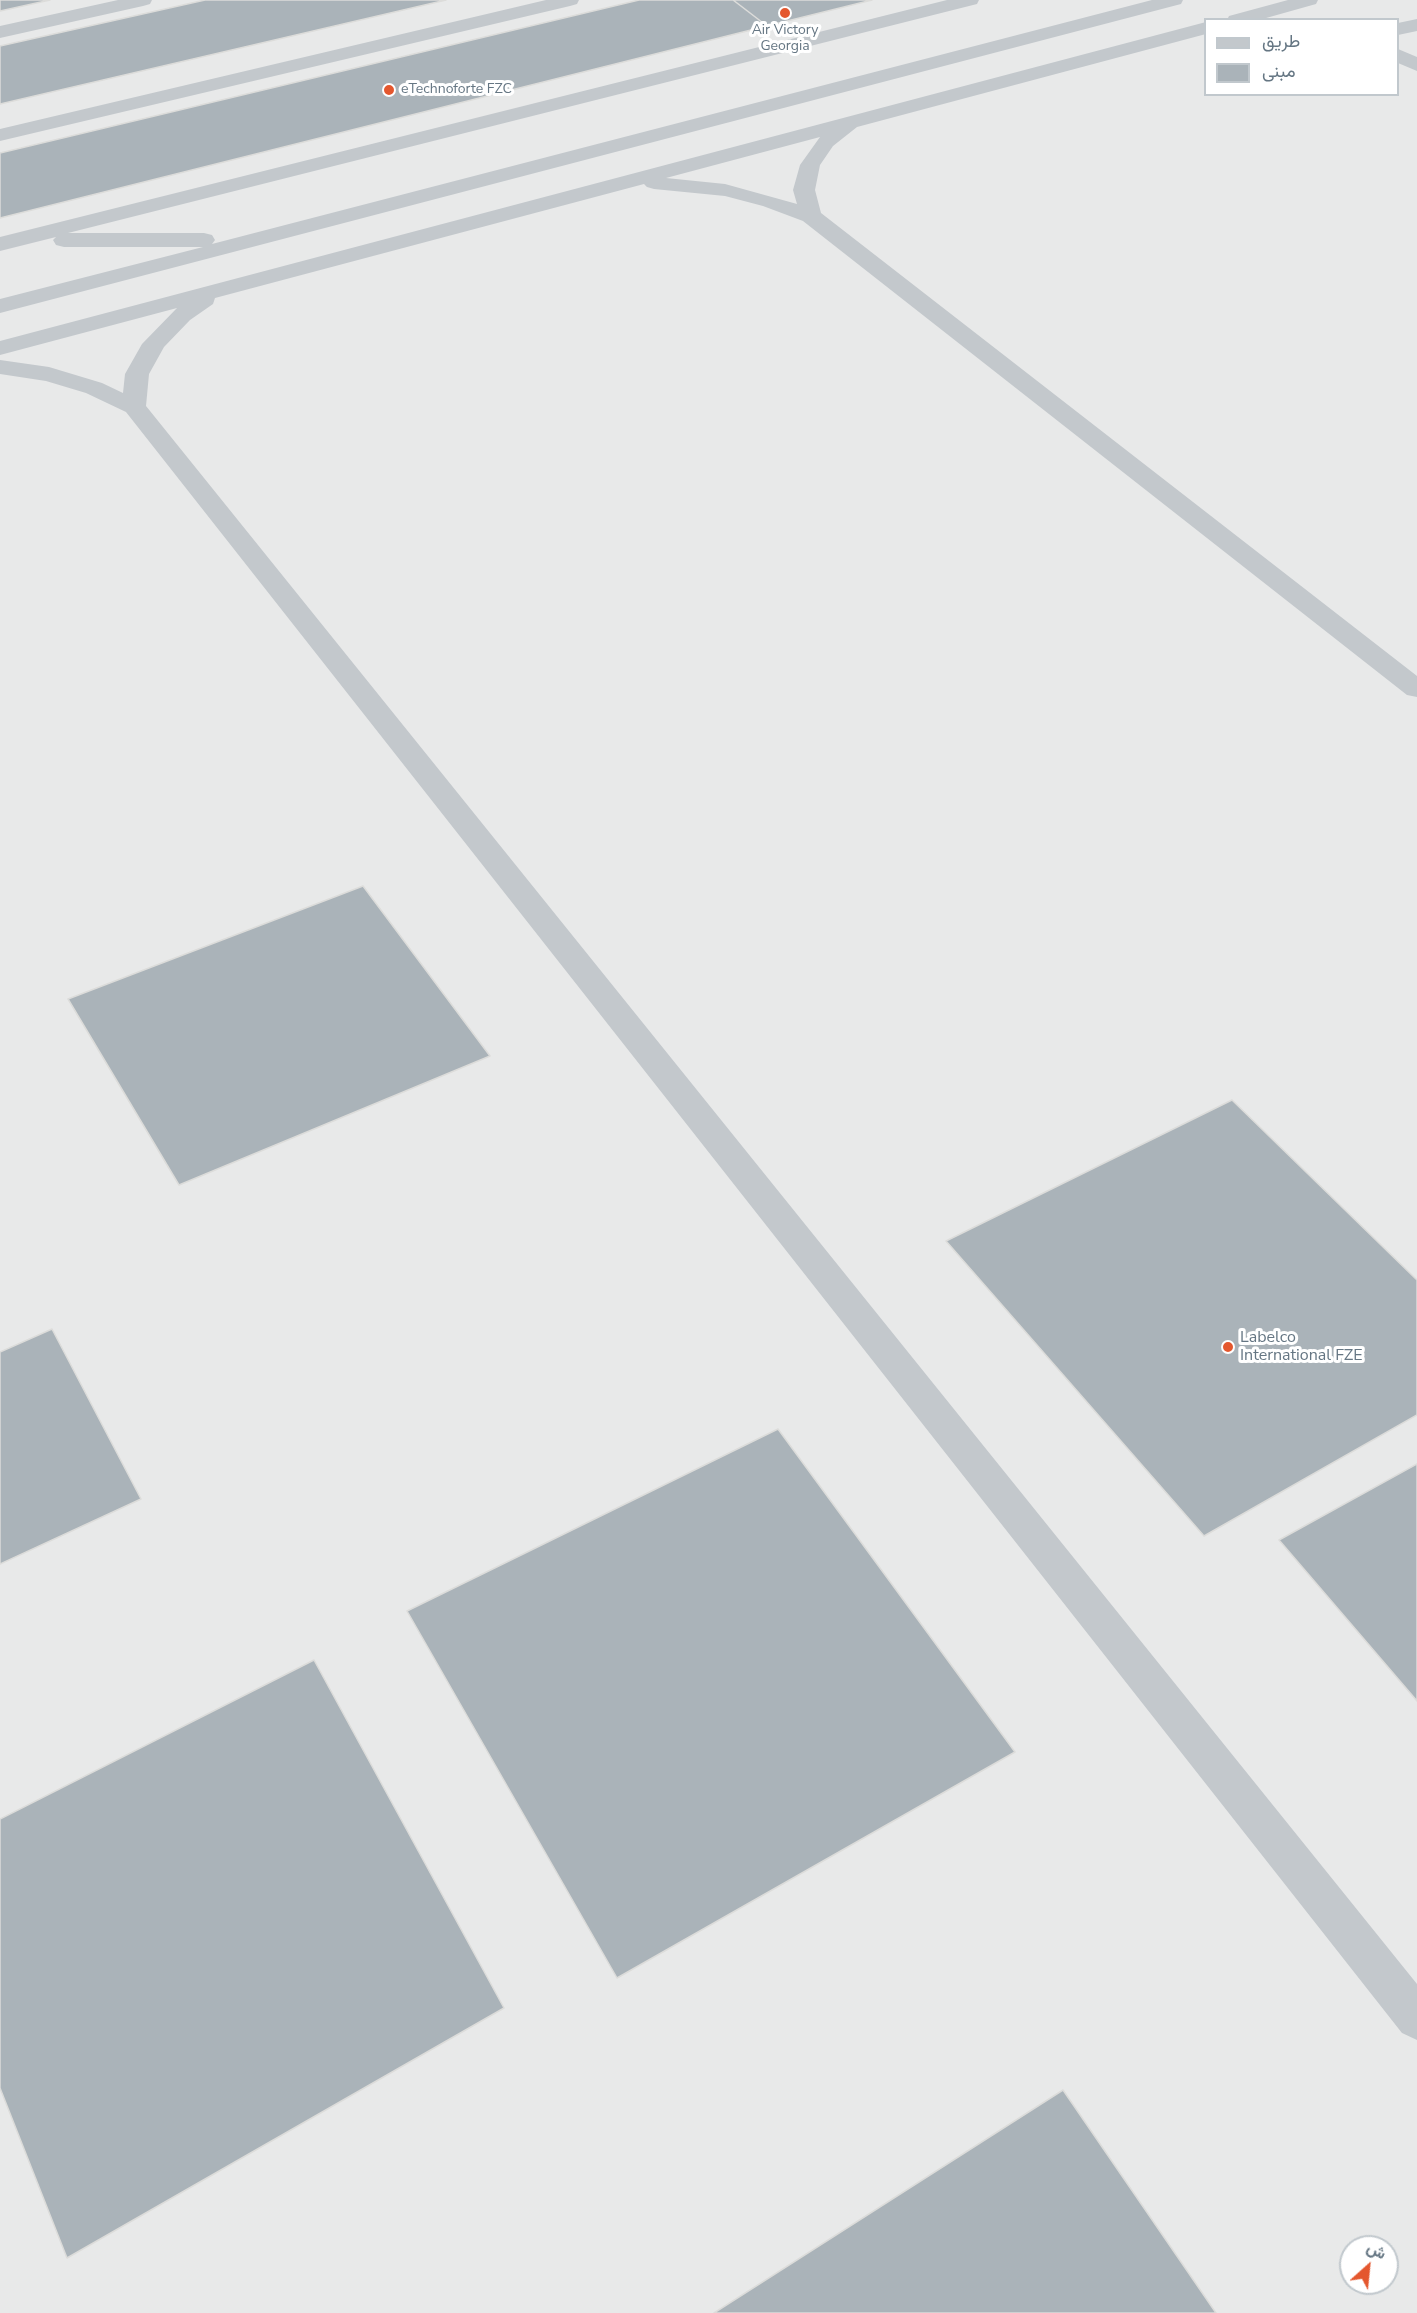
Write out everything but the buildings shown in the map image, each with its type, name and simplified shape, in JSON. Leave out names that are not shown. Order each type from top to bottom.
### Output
[{"type":"street","points":[[0,32],[143,0]]},
{"type":"street","points":[[0,135],[570,0]]},
{"type":"street","points":[[8,242],[970,0]]},
{"type":"street","points":[[0,306],[1174,0]]},
{"type":"street","points":[[1243,18],[1310,0]]},
{"type":"street","points":[[1399,29],[1417,25]]},
{"type":"street","points":[[0,348],[1204,29]]},
{"type":"street","points":[[1399,56],[1417,65]]},
{"type":"street","points":[[811,216],[804,190],[810,165],[826,142],[853,122]]},
{"type":"street","points":[[625,182],[676,183],[725,190],[770,201],[811,216],[1417,689]]},
{"type":"street","points":[[8,242],[251,240]]},
{"type":"street","points":[[134,407],[137,374],[154,344],[182,315],[220,290]]},
{"type":"street","points":[[0,367],[49,374],[94,388],[134,407],[1417,2018]]},
{"type":"shaded area","points":[[0,0],[1417,0],[1417,2313],[0,2313]]},
{"type":"place","name":"Air Victory Georgia","points":[[785,13]]},
{"type":"place","name":"eTechnoforte FZC","points":[[389,90]]},
{"type":"place","name":"Labelco International FZE","points":[[1228,1347]]}]
